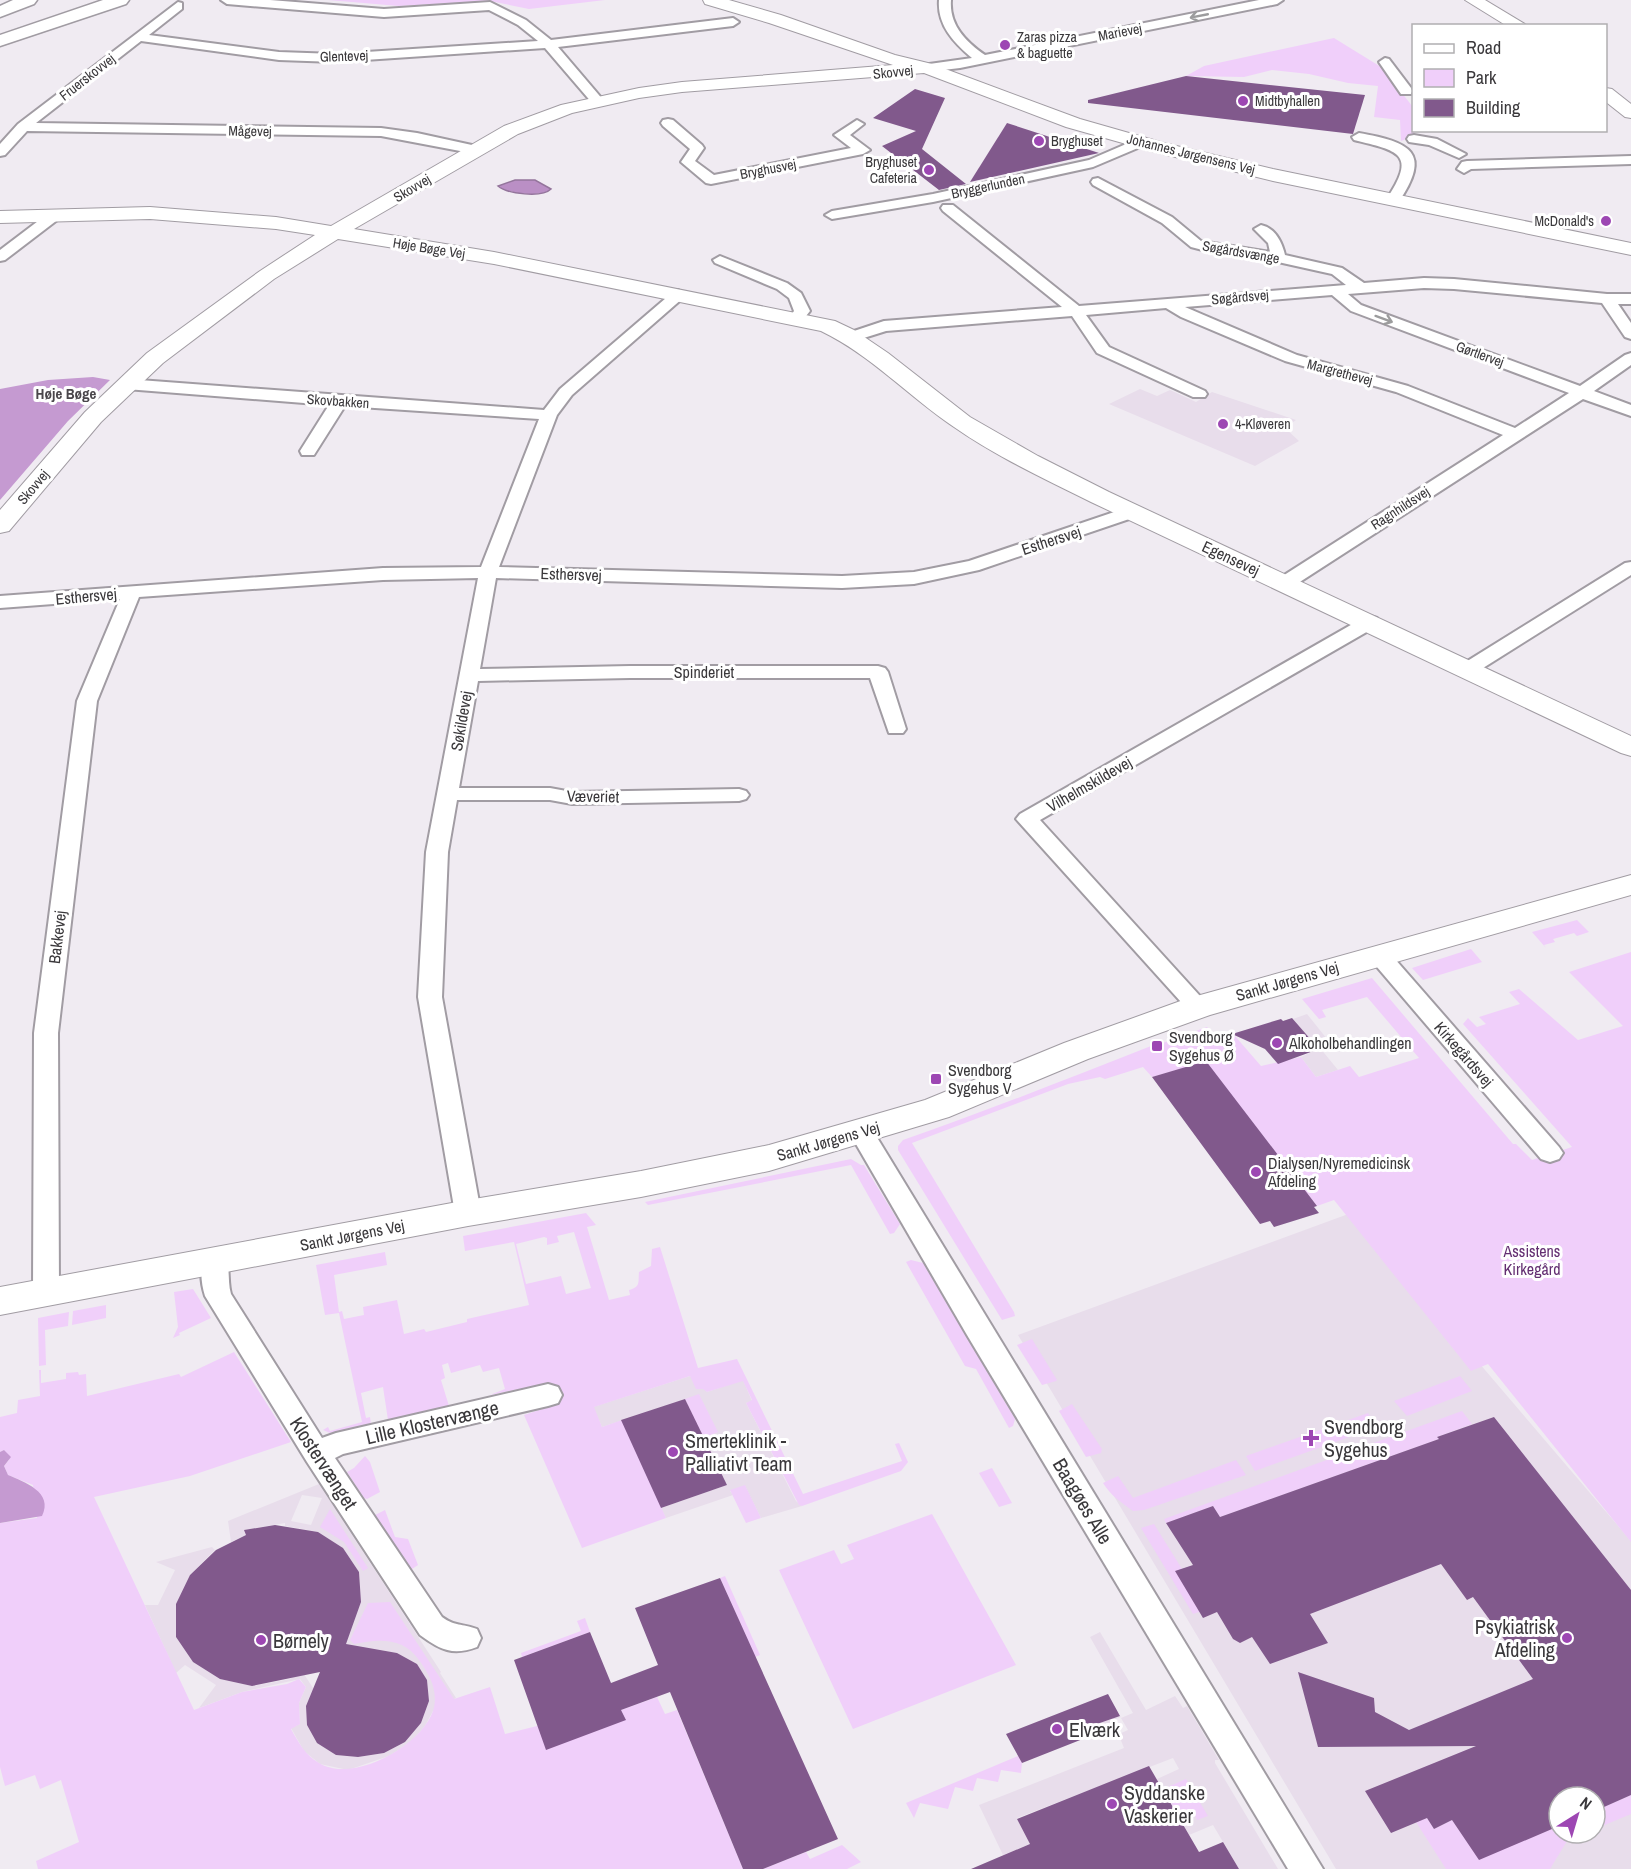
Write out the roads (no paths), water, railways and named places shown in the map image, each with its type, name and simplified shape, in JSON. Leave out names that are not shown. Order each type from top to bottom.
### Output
[{"type":"main road","points":[[0,12],[28,0]]},
{"type":"main road","points":[[0,20],[50,0]]},
{"type":"main road","points":[[0,32],[79,0]]},
{"type":"main road","points":[[0,41],[120,0]]},
{"type":"street","points":[[227,0],[384,13],[490,6],[504,11],[550,44],[598,101]]},
{"type":"street","name":"Johannes Jørgensens Vej","points":[[711,0],[785,22],[890,59],[926,68],[1018,104],[1140,142],[1255,171],[1631,249]]},
{"type":"street","name":"Johannes Jørgensens Vej","points":[[750,0],[862,37],[908,56],[926,68]]},
{"type":"street","points":[[945,0],[947,20],[965,46],[982,59]]},
{"type":"street","name":"Marievej","points":[[926,68],[982,59],[1277,0]]},
{"type":"street","points":[[1473,0],[1516,24]]},
{"type":"street","name":"Fruerskovvej","points":[[0,152],[23,128],[178,6]]},
{"type":"street","name":"Glentevej","points":[[139,37],[279,56],[335,58],[550,44],[733,22]]},
{"type":"street","points":[[1385,62],[1411,94]]},
{"type":"street","name":"Skovvej","points":[[0,526],[77,434],[155,358],[267,275],[336,231],[511,130],[538,119],[598,101],[682,87],[893,73],[926,68]]},
{"type":"street","points":[[1607,95],[1631,113]]},
{"type":"street","name":"Bryghusvej","points":[[668,123],[697,148],[688,162],[711,180],[862,150],[841,135],[857,124]]},
{"type":"street","name":"Mågevej","points":[[23,128],[381,132],[477,150]]},
{"type":"street","points":[[1395,146],[1408,144],[1419,135],[1459,154]]},
{"type":"street","points":[[1359,137],[1395,146],[1408,157],[1411,169],[1393,200]]},
{"type":"street","name":"Bryggerlunden","points":[[832,215],[933,198],[1093,163],[1140,142]]},
{"type":"street","points":[[1464,169],[1467,165],[1631,160]]},
{"type":"street","name":"Søgårdsvænge","points":[[1098,182],[1167,220],[1196,244],[1337,271],[1359,287]]},
{"type":"street","points":[[948,208],[1076,311],[1102,350],[1199,394]]},
{"type":"street","name":"Høje Bøge Vej","points":[[0,217],[150,213],[216,216],[336,231],[494,258],[797,318],[827,326],[851,337]]},
{"type":"street","points":[[0,257],[55,214]]},
{"type":"street","points":[[1261,229],[1275,242],[1278,258]]},
{"type":"street","points":[[720,260],[790,291],[796,296],[802,311],[797,318]]},
{"type":"street","name":"Søgårdsvej","points":[[851,337],[884,326],[1359,287],[1454,284],[1606,299],[1631,299]]},
{"type":"street","name":"Gørtlervej","points":[[1334,289],[1356,309],[1631,411]]},
{"type":"street","name":"Søkildevej","points":[[468,1213],[430,997],[437,852],[488,572],[549,415],[566,392],[678,295]]},
{"type":"street","points":[[1606,299],[1631,334]]},
{"type":"street","name":"Margrethevej","points":[[1168,303],[1186,314],[1291,358],[1402,389],[1515,434]]},
{"type":"street","name":"Egensevej","points":[[851,337],[962,422],[1015,453],[1132,512],[1370,622],[1631,747]]},
{"type":"street","name":"Ragnhildsvej","points":[[1285,583],[1631,358]]},
{"type":"street","name":"Skovbakken","points":[[126,384],[340,402],[549,415]]},
{"type":"street","points":[[308,451],[340,402]]},
{"type":"street","name":"Esthersvej","points":[[0,602],[383,574],[488,572],[842,582],[914,578],[973,566],[1132,512]]},
{"type":"street","points":[[1468,669],[1631,567]]},
{"type":"street","name":"Bakkevej","points":[[46,1292],[45,1033],[87,701],[132,592]]},
{"type":"street","name":"Vilhelmskildevej","points":[[1198,1007],[1027,819],[1370,622]]},
{"type":"street","name":"Spinderiet","points":[[470,675],[630,672],[878,672],[896,729]]},
{"type":"street","name":"Væveriet","points":[[448,794],[550,794],[572,798],[739,795]]},
{"type":"street","name":"Sankt Jørgens Vej","points":[[0,1301],[730,1166],[861,1132],[973,1095],[1076,1051],[1198,1007],[1631,885]]},
{"type":"street","name":"Kirkegårdsvej","points":[[1379,955],[1550,1153]]},
{"type":"street","name":"Baagøes Alle","points":[[861,1132],[977,1328],[1306,1869]]},
{"type":"street","name":"Klostervænget","points":[[215,1260],[215,1285],[218,1296],[317,1454],[431,1626],[449,1639],[466,1638]]},
{"type":"street","name":"Lille Klostervænge","points":[[317,1454],[336,1444],[548,1395]]},
{"type":"place","name":"Zaras pizza & baguette","points":[[1005,45]]},
{"type":"place","name":"Midtbyhallen","points":[[1243,101]]},
{"type":"place","name":"Bryghuset","points":[[1039,141]]},
{"type":"place","name":"Bryghuset Cafeteria","points":[[929,170]]},
{"type":"place","name":"McDonald's","points":[[1606,221]]},
{"type":"place","name":"4-Kløveren","points":[[1223,424]]},
{"type":"place","name":"Alkoholbehandlingen","points":[[1277,1043]]},
{"type":"place","name":"Svendborg Sygehus Ø","points":[[1157,1046]]},
{"type":"place","name":"Svendborg Sygehus V","points":[[936,1079]]},
{"type":"place","name":"Dialysen/Nyremedicinsk Afdeling","points":[[1256,1172]]},
{"type":"place","name":"Svendborg Sygehus","points":[[1311,1438]]},
{"type":"place","name":"Smerteklinik - Palliativt Team","points":[[673,1452]]},
{"type":"place","name":"Psykiatrisk Afdeling","points":[[1567,1638]]},
{"type":"place","name":"Børnely","points":[[261,1640]]},
{"type":"place","name":"Elværk","points":[[1057,1729]]},
{"type":"place","name":"Syddanske Vaskerier","points":[[1112,1804]]},
{"type":"district","name":"Høje Bøge","points":[[66,393]]},
{"type":"park label","name":"Assistens Kirkegård","points":[[1532,1260]]}]
